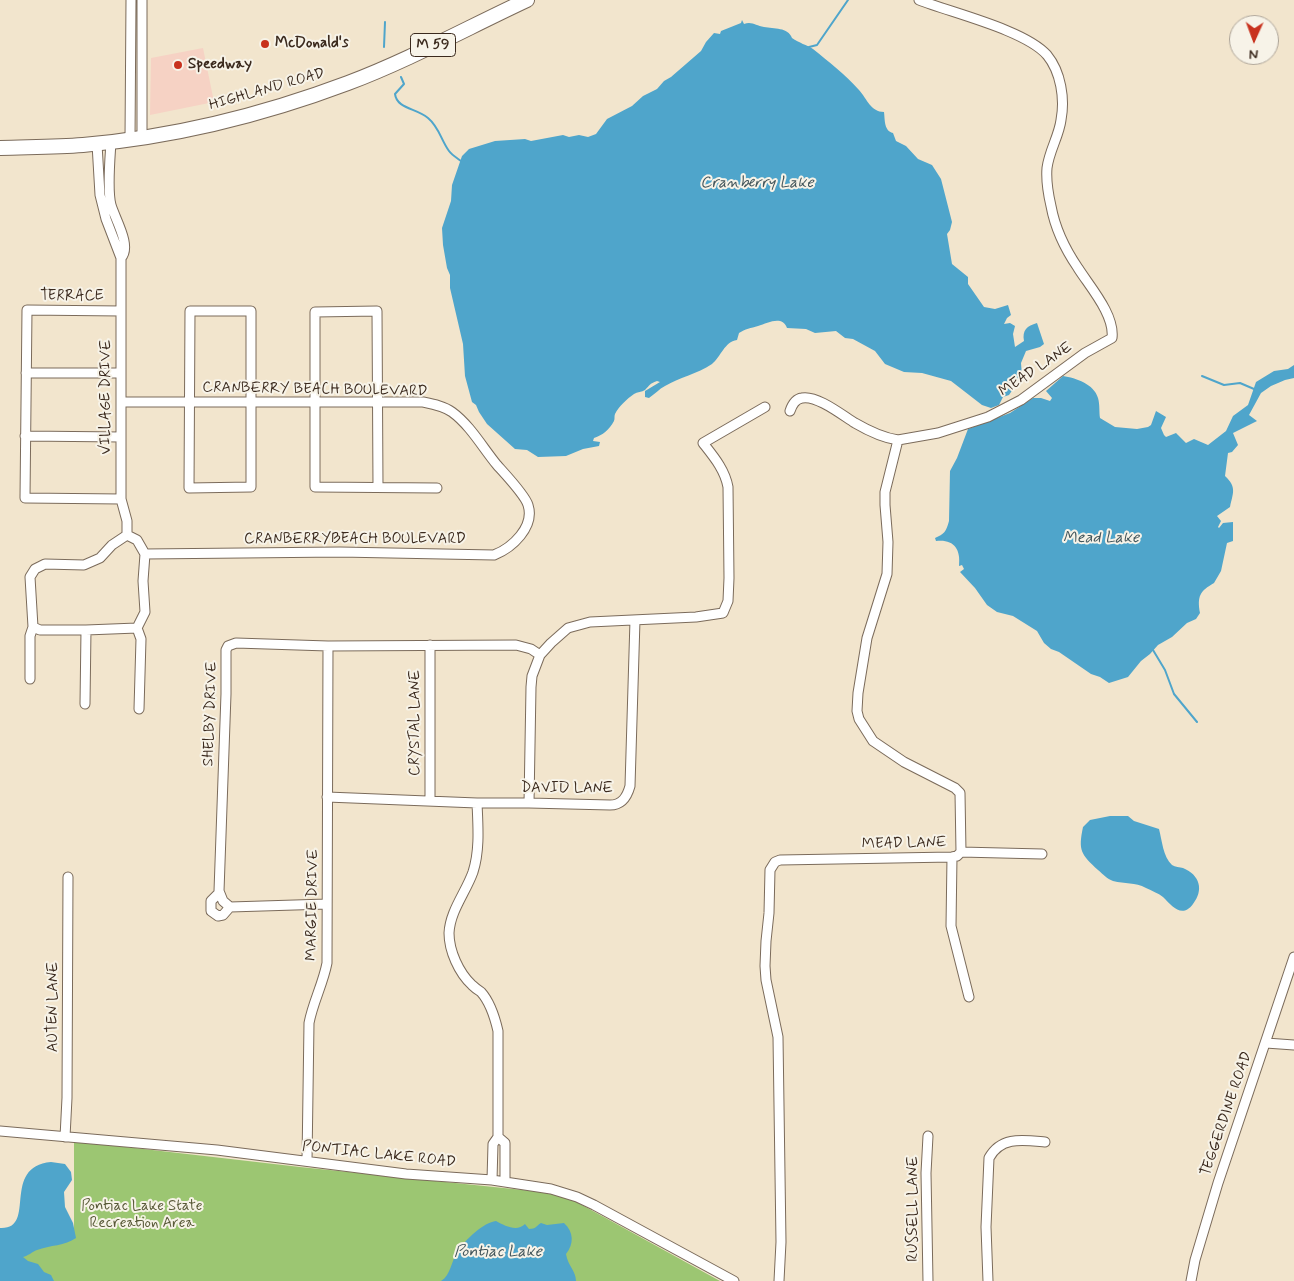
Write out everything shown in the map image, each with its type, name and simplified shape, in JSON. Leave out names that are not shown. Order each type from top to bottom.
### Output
[{"type":"highway","name":"HIGHLAND ROAD","points":[[0,148],[104,143],[241,118],[327,91],[419,52],[526,0]]},
{"type":"street","points":[[131,0],[130,81],[136,138]]},
{"type":"street","points":[[136,138],[141,80],[142,0]]},
{"type":"street","name":"MEAD LANE","points":[[779,1281],[781,1242],[778,1037],[766,980],[765,966],[770,870],[775,862],[780,860],[952,857],[957,856],[961,852],[960,793],[955,788],[904,762],[873,742],[859,719],[857,711],[867,638],[887,574],[888,542],[885,492],[898,440],[938,433],[988,416],[1020,400],[1085,353],[1112,338],[1113,331],[1109,318],[1063,243],[1051,206],[1047,167],[1061,121],[1062,92],[1050,60],[1038,46],[1007,31],[919,0]]},
{"type":"street","points":[[130,52],[142,52]]},
{"type":"street","points":[[130,81],[141,80]]},
{"type":"street","name":"VILLAGE DRIVE","points":[[104,143],[100,195],[106,218],[121,258],[121,500],[128,521],[127,535]]},
{"type":"street","name":"VILLAGE DRIVE","points":[[104,143],[111,204],[125,243],[124,254],[121,258]]},
{"type":"street","name":"TERRACE","points":[[26,374],[26,310],[121,311]]},
{"type":"street","points":[[190,311],[251,311],[251,487],[189,488],[189,402],[190,311]]},
{"type":"street","points":[[378,487],[377,311],[315,312],[315,488],[436,488]]},
{"type":"street","points":[[121,374],[26,374],[25,498],[121,500]]},
{"type":"street","points":[[790,411],[793,403],[797,400],[808,398],[824,403],[857,424],[891,439],[898,440]]},
{"type":"street","name":"CRANBERRY BEACH BOULEVARD","points":[[121,402],[423,402],[436,405],[453,412],[470,430],[525,500]]},
{"type":"street","points":[[530,803],[532,676],[540,655],[551,643],[568,628],[590,622],[718,615],[724,611],[728,601],[729,578],[727,478],[703,443],[765,407]]},
{"type":"street","points":[[26,436],[121,437]]},
{"type":"street","name":"CRANBERRYBEACH BOULEVARD","points":[[145,554],[350,552],[494,555],[505,551],[514,543],[525,528],[529,516],[525,500]]},
{"type":"street","points":[[30,679],[30,636],[33,627],[30,577],[36,569],[45,564],[84,565],[100,558],[112,545],[127,535],[137,540],[145,554],[143,581],[145,612],[137,628],[140,639],[139,709]]},
{"type":"street","name":"DAVID LANE","points":[[328,797],[477,803],[615,805],[625,799],[630,786],[635,620]]},
{"type":"street","points":[[33,627],[40,630],[137,628]]},
{"type":"street","points":[[85,704],[86,630]]},
{"type":"street","name":"SHELBY DRIVE","points":[[219,893],[226,650],[228,646],[236,643],[328,646],[516,645],[531,649],[540,655]]},
{"type":"street","name":"CRYSTAL LANE","points":[[430,645],[430,801]]},
{"type":"street","name":"MARGIE DRIVE","points":[[307,1161],[309,1023],[311,1011],[325,975],[327,963],[328,646]]},
{"type":"street","points":[[477,803],[476,861],[453,918],[449,933],[454,956],[459,966],[471,985],[482,993],[495,1018],[498,1030],[498,1137],[493,1144],[492,1180]]},
{"type":"street","points":[[961,852],[1042,854]]},
{"type":"street","points":[[952,857],[951,926],[969,997]]},
{"type":"street","name":"AUTEN LANE","points":[[65,1137],[68,877]]},
{"type":"street","points":[[230,906],[223,915],[218,916],[211,912],[211,901],[219,893],[223,901],[230,906],[327,904]]},
{"type":"street","name":"TEGGERDINE ROAD","points":[[1190,1281],[1194,1260],[1218,1184],[1294,956]]},
{"type":"street","points":[[1266,1043],[1294,1045]]},
{"type":"street","name":"PONTIAC LAKE ROAD","points":[[0,1131],[217,1150],[406,1174],[492,1180],[551,1189],[577,1197],[734,1281]]},
{"type":"street","name":"RUSSELL LANE","points":[[928,1136],[926,1173],[928,1281]]},
{"type":"street","points":[[498,1137],[504,1143],[505,1182]]},
{"type":"street","points":[[988,1281],[986,1227],[989,1158],[993,1150],[1007,1142],[1027,1140],[1045,1142]]},
{"type":"shaded area","points":[[203,48],[214,102],[150,115],[151,58]]},
{"type":"green space","name":"Pontiac Lake State Recreation Area","points":[[74,1141],[552,1193],[573,1200],[720,1281],[21,1281],[21,1236],[74,1236]]},
{"type":"water","name":"Cranberry Lake","points":[[742,20],[744,24],[752,23],[787,32],[792,38],[813,49],[843,73],[872,107],[884,112],[886,128],[893,133],[896,141],[906,146],[918,159],[932,165],[941,179],[952,222],[947,234],[952,264],[968,277],[968,284],[984,307],[995,309],[1008,305],[1011,315],[1004,324],[1010,323],[1015,326],[1013,334],[1015,347],[1024,341],[1026,329],[1037,323],[1044,344],[1026,351],[1021,363],[1022,376],[1009,395],[1003,397],[999,405],[991,408],[982,405],[951,381],[922,373],[904,372],[885,364],[875,351],[853,339],[845,338],[836,331],[815,333],[806,329],[787,328],[782,322],[774,321],[739,333],[737,340],[729,344],[712,364],[671,383],[649,398],[645,397],[645,391],[660,382],[654,382],[645,390],[634,394],[619,408],[608,430],[594,438],[593,441],[600,442],[599,446],[583,449],[566,456],[538,457],[527,450],[515,449],[487,424],[476,405],[472,402],[465,376],[463,344],[450,288],[450,275],[443,245],[442,228],[451,201],[452,185],[462,156],[469,149],[495,141],[525,139],[531,141],[563,135],[569,137],[579,135],[588,137],[596,134],[607,119],[632,106],[643,96],[657,89],[701,51],[714,33],[720,34],[721,31],[741,23]]},
{"type":"water","name":"Mead Lake","points":[[1294,365],[1294,378],[1271,386],[1261,393],[1249,415],[1257,421],[1233,433],[1238,445],[1232,452],[1228,453],[1225,476],[1233,487],[1232,498],[1230,507],[1217,516],[1221,521],[1219,528],[1223,523],[1233,522],[1233,541],[1227,543],[1221,571],[1214,583],[1205,589],[1199,598],[1200,613],[1196,619],[1187,623],[1172,637],[1158,645],[1128,677],[1109,683],[1091,674],[1059,652],[1051,649],[1044,643],[1037,631],[1013,616],[997,612],[987,605],[960,572],[964,569],[962,565],[959,566],[959,554],[955,546],[951,543],[936,541],[935,538],[944,532],[949,521],[950,471],[968,429],[1010,413],[1033,398],[1050,401],[1052,398],[1046,391],[1063,376],[1089,385],[1098,398],[1100,418],[1115,427],[1137,429],[1148,427],[1151,425],[1156,411],[1166,417],[1161,428],[1166,437],[1176,433],[1186,443],[1194,439],[1208,445],[1226,431],[1233,416],[1248,405],[1256,382],[1274,371],[1288,369]]},
{"type":"water","points":[[1110,816],[1128,816],[1134,821],[1159,829],[1169,862],[1173,866],[1189,871],[1197,879],[1198,893],[1189,908],[1181,911],[1177,910],[1161,896],[1142,886],[1111,880],[1103,875],[1084,856],[1081,847],[1083,827],[1090,820]]},
{"type":"water","points":[[51,1162],[65,1164],[71,1172],[72,1180],[64,1192],[65,1207],[73,1223],[76,1238],[67,1243],[42,1248],[23,1257],[28,1261],[38,1264],[44,1272],[51,1275],[54,1281],[0,1281],[0,1228],[11,1226],[17,1219],[22,1186],[27,1175],[36,1166]]},
{"type":"water","name":"Pontiac Lake","points":[[496,1221],[515,1228],[525,1224],[529,1229],[535,1228],[541,1223],[547,1225],[564,1223],[570,1230],[572,1238],[566,1254],[576,1281],[441,1281],[449,1272],[456,1255],[465,1242],[475,1232]]},
{"type":"waterway","points":[[809,47],[817,45],[848,0]]},
{"type":"waterway","points":[[384,47],[385,22]]},
{"type":"waterway","points":[[401,77],[404,84],[395,94],[396,99],[403,106],[428,118],[437,129],[449,151],[461,161]]},
{"type":"waterway","points":[[1202,376],[1224,385],[1240,383],[1254,389]]},
{"type":"waterway","points":[[1153,650],[1165,670],[1174,694],[1197,722]]},
{"type":"place","name":"McDonald's","points":[[265,44]]},
{"type":"place","name":"Speedway","points":[[178,65]]}]
